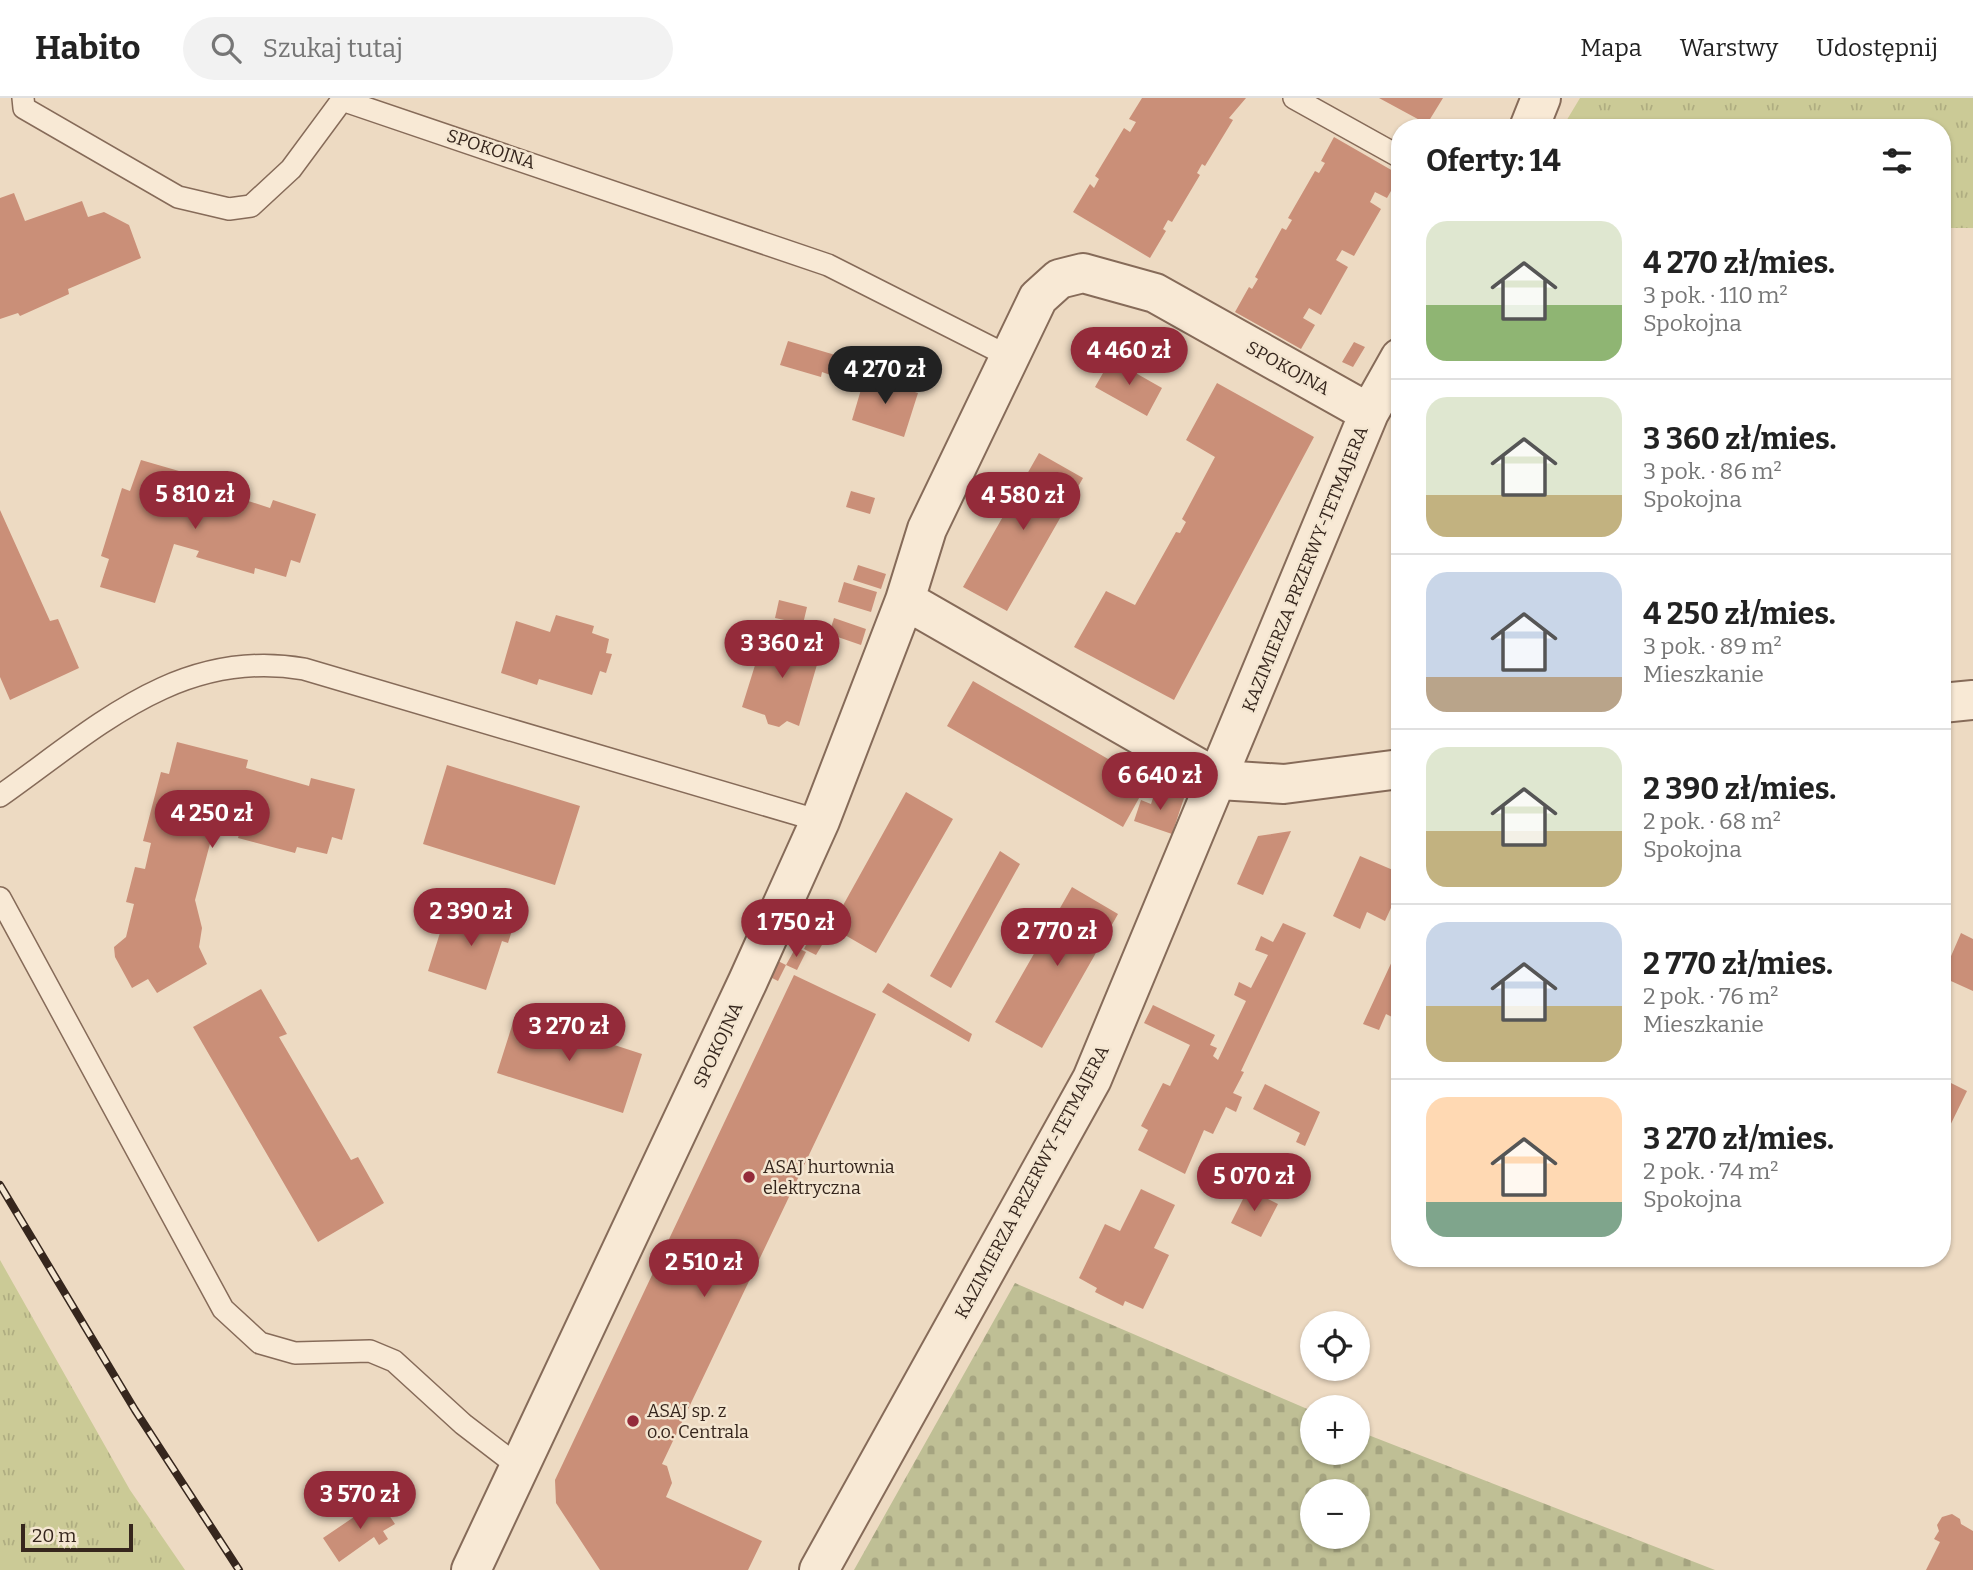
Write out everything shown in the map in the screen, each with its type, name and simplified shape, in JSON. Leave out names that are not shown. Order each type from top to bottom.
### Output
[{"type":"street","points":[[1533,119],[1541,98]]},
{"type":"street","name":"SPOKOJNA","points":[[471,1570],[820,821],[905,600],[927,529],[1038,298],[1059,279],[1083,273],[1155,293],[1369,413]]},
{"type":"street","name":"KAZIMIERZA PRZERWY-TETMAJERA","points":[[819,1570],[1092,1079],[1219,780],[1369,413],[1391,374]]},
{"type":"street","points":[[905,600],[1219,780],[1284,784],[1391,770]]},
{"type":"street","points":[[1951,702],[1973,700]]},
{"type":"lane","name":"SPOKOJNA","points":[[23,98],[24,108],[178,197],[229,209],[251,205],[291,169],[342,100],[828,265],[1009,356]]},
{"type":"lane","points":[[1294,98],[1391,152]]},
{"type":"lane","points":[[0,796],[121,711],[155,691],[217,668],[275,664],[304,669],[820,821]]},
{"type":"lane","points":[[0,898],[223,1309],[260,1343],[295,1353],[370,1351],[394,1361],[463,1424],[519,1467]]},
{"type":"green space","points":[[1580,98],[1973,98],[1973,228],[1951,228],[1951,119],[1567,119]]},
{"type":"green space","points":[[0,1260],[130,1490],[185,1570],[0,1570]]},
{"type":"green space","points":[[1015,1283],[1300,1406],[1300,1465],[1370,1465],[1370,1436],[1715,1570],[854,1570]]},
{"type":"building","points":[[1142,98],[1246,98],[1229,118],[1233,120],[1205,166],[1202,164],[1197,173],[1200,175],[1172,222],[1168,220],[1163,229],[1166,231],[1150,258],[1073,212],[1090,184],[1094,188],[1099,179],[1095,176],[1124,128],[1130,132],[1136,122],[1129,119]]},
{"type":"building","points":[[1379,98],[1443,98],[1430,119],[1418,119]]},
{"type":"building","points":[[1334,137],[1391,170],[1391,191],[1387,198],[1375,192],[1370,202],[1381,209],[1354,256],[1342,250],[1336,260],[1348,267],[1321,315],[1309,308],[1303,318],[1315,325],[1301,349],[1235,312],[1249,287],[1252,289],[1258,279],[1255,277],[1282,228],[1286,230],[1292,220],[1288,218],[1315,171],[1319,173],[1325,163],[1321,161]]},
{"type":"building","points":[[14,193],[25,221],[82,201],[88,217],[104,212],[129,225],[141,258],[68,289],[69,294],[20,316],[18,313],[0,319],[0,198]]},
{"type":"building","points":[[788,341],[842,357],[836,377],[822,372],[821,377],[780,365]]},
{"type":"building","points":[[1354,342],[1365,347],[1353,367],[1342,362]]},
{"type":"building","points":[[1111,359],[1162,388],[1147,416],[1095,387]]},
{"type":"building","points":[[865,376],[918,393],[904,437],[852,420]]},
{"type":"building","points":[[1217,383],[1314,437],[1174,700],[1074,647],[1106,591],[1135,605],[1176,532],[1180,533],[1186,522],[1182,519],[1215,457],[1186,440]]},
{"type":"building","points":[[1039,453],[1083,478],[1007,611],[963,587]]},
{"type":"building","points":[[141,460],[210,480],[208,488],[270,508],[273,500],[316,514],[300,563],[291,560],[286,577],[255,568],[254,574],[196,557],[199,551],[174,544],[155,603],[100,587],[109,559],[101,556],[122,488],[130,491]]},
{"type":"building","points":[[851,491],[875,498],[870,514],[846,507]]},
{"type":"building","points":[[0,510],[50,621],[58,619],[79,668],[10,700],[0,677]]},
{"type":"building","points":[[858,565],[886,574],[881,589],[853,580]]},
{"type":"building","points":[[844,582],[877,592],[871,612],[838,602]]},
{"type":"building","points":[[779,600],[807,607],[803,624],[775,618]]},
{"type":"building","points":[[556,615],[594,626],[592,633],[609,639],[606,653],[612,654],[606,673],[600,671],[592,695],[539,679],[537,685],[501,673],[516,621],[550,632]]},
{"type":"building","points":[[834,618],[866,629],[861,645],[829,634]]},
{"type":"building","points":[[765,633],[821,651],[799,726],[787,721],[779,727],[768,724],[765,715],[742,707]]},
{"type":"building","points":[[973,681],[1148,782],[1123,827],[947,726]]},
{"type":"building","points":[[177,742],[248,760],[246,768],[309,786],[311,778],[355,789],[342,840],[332,837],[327,854],[297,847],[295,853],[238,838],[240,831],[215,825],[195,900],[202,928],[199,947],[207,964],[157,993],[148,979],[132,988],[115,957],[114,947],[126,937],[134,904],[126,902],[135,867],[145,869],[151,843],[143,841],[161,772],[169,774]]},
{"type":"building","points":[[447,765],[580,806],[555,885],[423,844]]},
{"type":"building","points":[[1156,789],[1184,798],[1172,834],[1134,821],[1141,800],[1151,804]]},
{"type":"building","points":[[906,792],[953,819],[876,953],[831,927]]},
{"type":"building","points":[[1291,831],[1263,895],[1237,884],[1258,836]]},
{"type":"building","points":[[1000,851],[1020,864],[951,988],[930,976]]},
{"type":"building","points":[[1360,856],[1391,869],[1391,908],[1385,921],[1367,912],[1360,929],[1333,916]]},
{"type":"building","points":[[1072,887],[1118,914],[1042,1048],[995,1022]]},
{"type":"building","points":[[474,908],[515,921],[508,943],[502,941],[486,990],[428,971],[444,920],[467,927]]},
{"type":"building","points":[[1283,923],[1306,933],[1241,1071],[1244,1072],[1233,1093],[1242,1097],[1236,1112],[1226,1107],[1213,1134],[1204,1130],[1185,1174],[1138,1150],[1148,1130],[1141,1126],[1163,1083],[1170,1086],[1190,1045],[1144,1023],[1153,1005],[1215,1035],[1210,1045],[1217,1048],[1213,1056],[1218,1060],[1246,1001],[1234,995],[1239,982],[1251,988],[1268,955],[1255,950],[1261,936],[1273,942]]},
{"type":"building","points":[[1961,933],[1973,939],[1973,991],[1951,981],[1951,956]]},
{"type":"building","points":[[810,937],[822,945],[816,955],[804,949]]},
{"type":"building","points":[[796,947],[806,952],[797,970],[786,965]]},
{"type":"building","points":[[776,960],[786,965],[778,981],[768,976]]},
{"type":"building","points":[[1391,963],[1391,1016],[1386,1014],[1379,1030],[1363,1024]]},
{"type":"building","points":[[794,975],[876,1014],[662,1464],[667,1466],[672,1483],[666,1497],[762,1541],[748,1570],[600,1570],[556,1503],[555,1480]]},
{"type":"building","points":[[888,983],[972,1034],[969,1042],[882,992]]},
{"type":"building","points":[[261,989],[287,1034],[279,1037],[351,1160],[358,1157],[384,1203],[318,1242],[193,1027]]},
{"type":"building","points":[[516,1013],[642,1054],[623,1113],[497,1073]]},
{"type":"building","points":[[1951,1083],[1967,1091],[1951,1124]]},
{"type":"building","points":[[1265,1084],[1320,1112],[1305,1146],[1296,1142],[1300,1133],[1253,1109]]},
{"type":"building","points":[[1141,1189],[1175,1205],[1154,1248],[1169,1255],[1143,1309],[1125,1301],[1123,1306],[1095,1292],[1097,1288],[1079,1278],[1105,1224],[1120,1231]]},
{"type":"building","points":[[1248,1189],[1278,1204],[1261,1237],[1231,1223]]},
{"type":"building","points":[[379,1500],[395,1524],[383,1531],[388,1539],[379,1545],[374,1537],[339,1562],[323,1538]]},
{"type":"building","points":[[1952,1514],[1960,1519],[1961,1524],[1973,1531],[1973,1570],[1926,1570],[1940,1542],[1934,1539],[1939,1531],[1937,1525],[1942,1517]]},
{"type":"railway","points":[[0,1185],[135,1410],[239,1570]]},
{"type":"place","name":"ASAJ hurtownia elektryczna","points":[[749,1177]]},
{"type":"place","name":"ASAJ sp. z o.o. Centrala","points":[[633,1421]]}]
